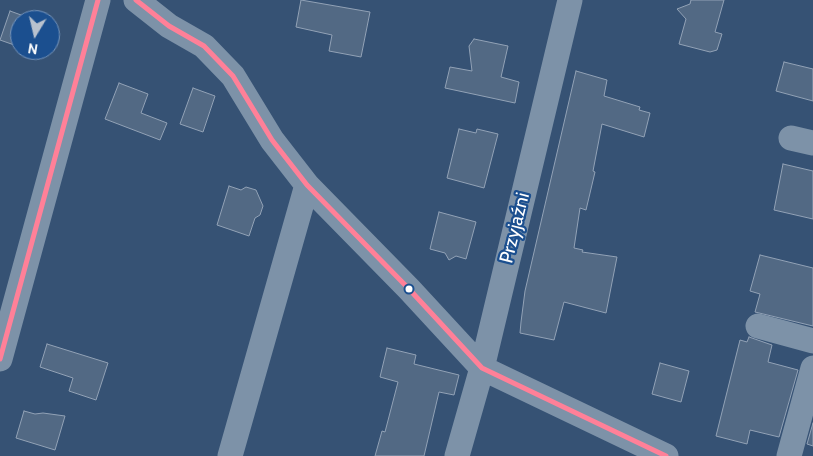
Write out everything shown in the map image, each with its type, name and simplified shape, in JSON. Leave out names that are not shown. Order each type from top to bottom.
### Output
[{"type":"street","points":[[0,359],[98,0]]},
{"type":"street","points":[[136,0],[169,26],[204,46],[233,76],[272,140],[307,186],[409,289],[482,368],[666,456]]},
{"type":"street","name":"Przyjaźni","points":[[457,456],[482,368],[570,0]]},
{"type":"street","points":[[230,456],[307,186]]},
{"type":"street","points":[[758,326],[813,341]]},
{"type":"street","points":[[789,456],[813,368]]},
{"type":"building","points":[[301,0],[370,12],[361,57],[329,51],[332,35],[296,27]]},
{"type":"building","points":[[691,0],[724,0],[715,32],[722,34],[717,50],[710,52],[679,44],[686,19],[677,9],[690,4]]},
{"type":"building","points":[[10,11],[10,44],[0,40]]},
{"type":"building","points":[[474,39],[508,46],[501,77],[519,82],[515,103],[445,88],[450,67],[472,71],[469,46]]},
{"type":"building","points":[[784,62],[813,69],[813,101],[776,91]]},
{"type":"building","points":[[576,71],[607,80],[604,96],[640,107],[639,110],[650,113],[644,137],[602,124],[593,171],[595,172],[586,210],[580,208],[574,248],[583,250],[582,252],[617,257],[606,313],[564,302],[554,340],[520,333],[525,291]]},
{"type":"building","points":[[119,83],[148,94],[141,113],[167,123],[160,140],[105,119]]},
{"type":"building","points":[[193,88],[215,96],[203,132],[180,124]]},
{"type":"building","points":[[459,129],[476,133],[477,129],[498,134],[484,188],[447,178]]},
{"type":"building","points":[[783,164],[813,171],[813,219],[774,210]]},
{"type":"building","points":[[229,186],[241,190],[246,187],[256,190],[263,206],[260,215],[255,218],[249,236],[217,225]]},
{"type":"building","points":[[439,212],[476,222],[466,259],[456,256],[449,260],[445,253],[430,249]]},
{"type":"building","points":[[760,255],[813,268],[813,326],[755,312],[760,294],[750,291]]},
{"type":"building","points":[[749,337],[772,345],[768,362],[798,370],[779,437],[750,430],[747,444],[716,436],[740,340],[747,342]]},
{"type":"building","points":[[47,344],[108,363],[96,400],[69,391],[73,378],[40,367]]},
{"type":"building","points":[[387,348],[416,355],[414,364],[459,375],[454,395],[439,392],[424,456],[375,456],[382,431],[385,432],[398,382],[380,377]]},
{"type":"building","points":[[660,363],[689,371],[681,402],[652,394]]},
{"type":"building","points":[[24,411],[35,414],[43,413],[65,416],[55,450],[16,438]]},
{"type":"building","points":[[813,423],[813,446],[807,444]]},
{"type":"transit line","points":[[0,359],[98,0]]},
{"type":"transit line","points":[[136,0],[169,26],[204,46],[233,76],[272,140],[307,185],[409,289],[482,368],[666,456]]}]
